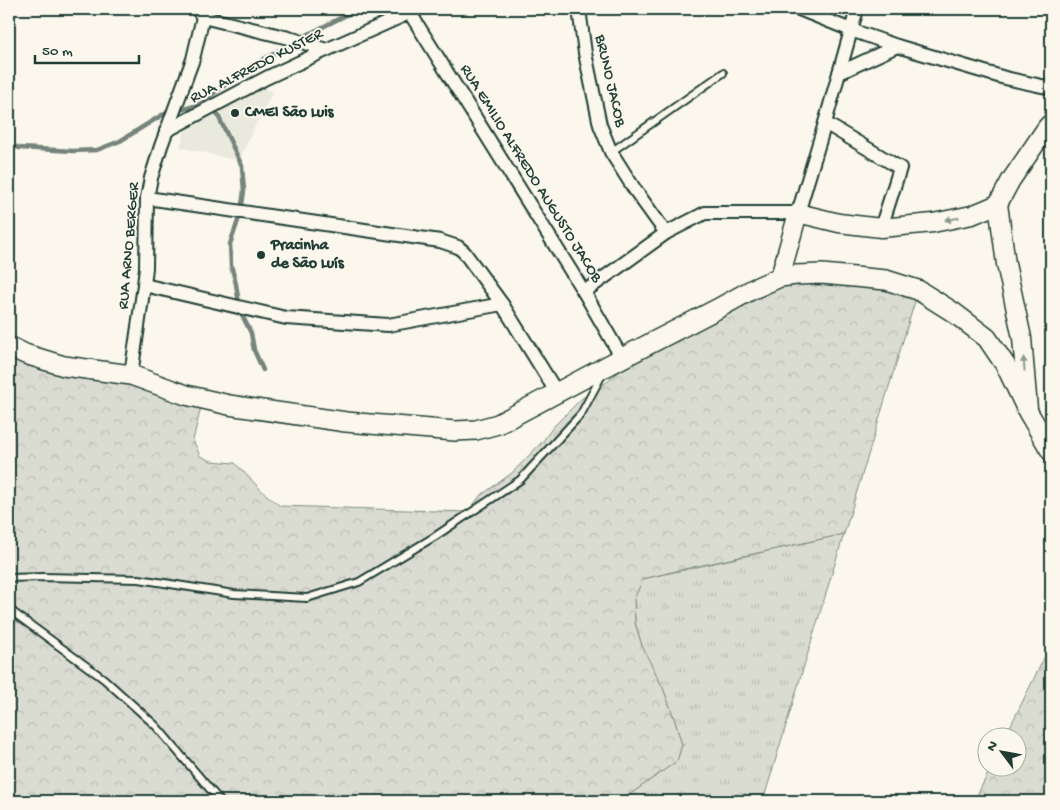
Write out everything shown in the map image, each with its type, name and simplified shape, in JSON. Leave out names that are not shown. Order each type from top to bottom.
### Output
[{"type":"main road","points":[[9,346],[25,354],[64,366],[131,375],[186,395],[229,404],[346,422],[455,431],[476,430],[498,424],[753,289],[780,277],[796,274],[842,275],[886,280],[918,290],[953,312],[987,338],[1006,366],[1028,412],[1051,451]]},
{"type":"street","name":"BRUNO JACOB","points":[[578,9],[600,124],[611,152],[666,233]]},
{"type":"street","points":[[799,9],[897,46],[1004,78],[1051,88]]},
{"type":"street","points":[[780,277],[857,9]]},
{"type":"street","name":"RUA ALFREDO KUSTER","points":[[166,131],[266,78],[412,10]]},
{"type":"street","name":"RUA EMILIO ALFREDO AUGUSTO JACOB","points":[[412,10],[584,292],[614,362]]},
{"type":"street","points":[[200,13],[326,50]]},
{"type":"street","name":"RUA ARNO BERGER","points":[[131,375],[146,268],[148,198],[156,160],[193,59],[200,13]]},
{"type":"street","points":[[839,73],[897,46]]},
{"type":"street","points":[[825,123],[900,168],[881,228]]},
{"type":"street","points":[[1028,412],[1022,338],[1006,264],[998,204],[1020,165],[1051,123]]},
{"type":"street","points":[[148,198],[431,240],[458,247],[464,252],[502,304],[556,394]]},
{"type":"street","points":[[584,292],[666,233],[705,213],[798,212],[839,223],[881,228],[933,223],[972,215],[998,204]]},
{"type":"street","points":[[144,285],[286,318],[388,325],[502,304]]},
{"type":"lane","points":[[611,152],[723,73]]},
{"type":"lane","points":[[9,578],[139,579],[234,594],[307,598],[360,582],[434,537],[520,480],[581,414],[614,362]]},
{"type":"lane","points":[[9,608],[104,679],[156,726],[220,801]]},
{"type":"shaded area","name":"CMEI São Luis","points":[[255,82],[273,92],[239,161],[180,147],[186,127]]},
{"type":"green space","points":[[813,275],[885,285],[916,298],[844,534],[643,579],[634,599],[635,623],[642,646],[663,688],[682,745],[677,761],[629,795],[617,801],[9,801],[9,354],[97,369],[201,407],[193,440],[200,456],[211,461],[235,463],[262,491],[280,506],[468,512],[480,496],[512,473],[581,399],[607,382],[647,347],[745,293]]},
{"type":"green space","points":[[844,534],[763,801],[617,801],[629,795],[677,761],[682,745],[663,688],[642,646],[635,622],[634,598],[643,579]]},
{"type":"green space","points":[[1051,644],[1051,801],[974,801],[986,778],[1028,778],[1028,728],[1009,728]]},
{"type":"waterway","points":[[301,38],[358,9]]},
{"type":"waterway","points":[[177,111],[198,105],[245,70],[294,42]]},
{"type":"waterway","points":[[214,107],[242,166],[244,191],[241,212],[230,244],[231,265],[240,311],[251,333],[254,350],[263,370]]},
{"type":"waterway","points":[[9,145],[20,148],[73,151],[97,150],[120,141],[162,115],[170,113]]},
{"type":"place","name":"CMEI São Luis","points":[[235,113]]},
{"type":"place","name":"Pracinha de São Luís","points":[[261,255]]}]
